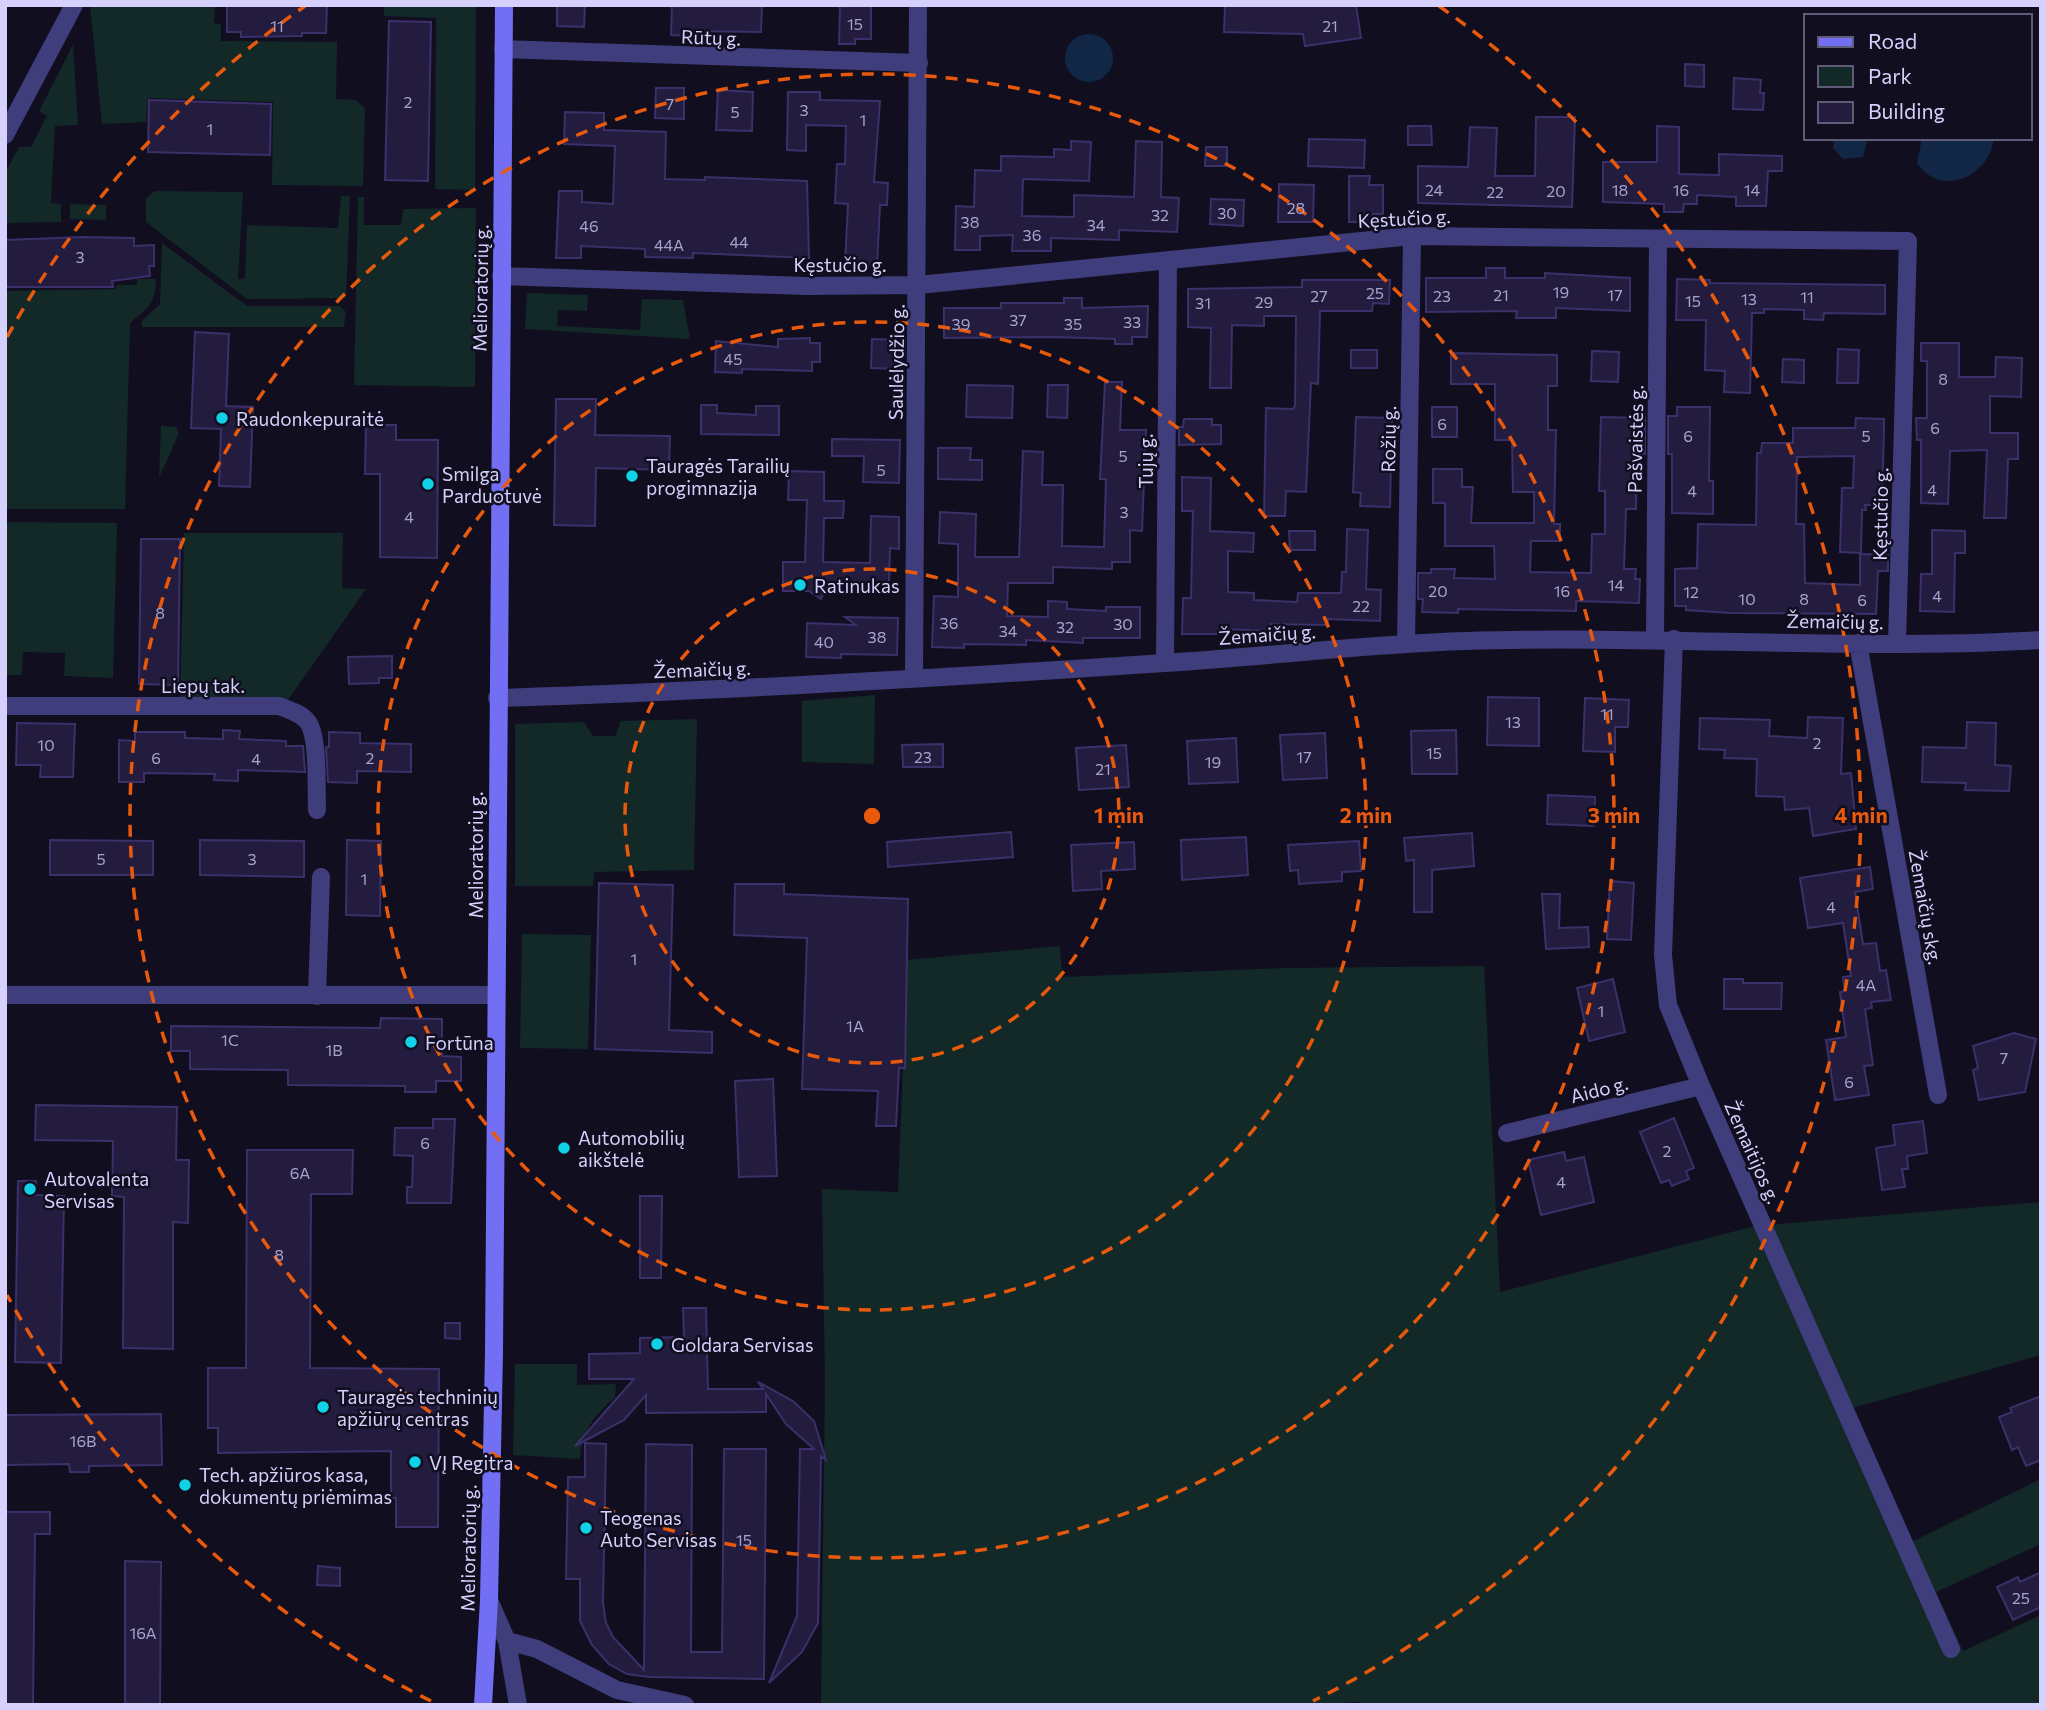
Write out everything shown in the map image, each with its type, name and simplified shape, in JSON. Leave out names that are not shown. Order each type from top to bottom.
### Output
[{"type":"main road","name":"Melioratorių g.","points":[[483,1705],[489,1600],[504,5]]},
{"type":"street","points":[[5,135],[74,5]]},
{"type":"street","name":"Saulėlydžio g.","points":[[914,678],[918,5]]},
{"type":"street","name":"Rūtų g.","points":[[503,49],[919,63]]},
{"type":"street","name":"Kęstučio g.","points":[[501,276],[806,286],[918,285],[1412,236],[1908,241],[1898,644]]},
{"type":"street","name":"Rožių g.","points":[[1406,643],[1412,236]]},
{"type":"street","name":"Pašvaistės g.","points":[[1655,638],[1658,239]]},
{"type":"street","name":"Tujų g.","points":[[1165,663],[1168,260]]},
{"type":"street","name":"Žemaičių g.","points":[[497,698],[1165,663],[1406,643],[1655,638],[1898,644],[2041,640]]},
{"type":"street","name":"Žemaitijos g.","points":[[1674,639],[1663,977],[1668,1005],[1701,1086],[1951,1649]]},
{"type":"street","name":"Žemaičių skg.","points":[[1858,643],[1938,1095]]},
{"type":"street","name":"Liepų tak.","points":[[5,706],[279,706],[295,712],[308,722],[313,736],[317,810]]},
{"type":"street","points":[[317,996],[321,877]]},
{"type":"street","points":[[5,995],[496,995]]},
{"type":"street","name":"Aido g.","points":[[1507,1133],[1701,1086]]},
{"type":"street","points":[[489,1600],[507,1641],[518,1705]]},
{"type":"street","points":[[507,1641],[537,1649],[617,1690],[685,1705]]},
{"type":"green space","points":[[90,5],[215,5],[214,23],[221,24],[221,41],[337,42],[336,99],[356,100],[365,109],[363,186],[272,185],[273,102],[148,98],[146,122],[102,124]]},
{"type":"green space","points":[[384,5],[476,5],[475,190],[435,189],[436,18],[384,16]]},
{"type":"green space","points":[[73,45],[78,125],[55,126],[51,203],[61,204],[61,222],[5,223],[5,173],[19,147],[31,147],[47,116],[39,111]]},
{"type":"green space","points":[[155,191],[243,192],[238,279],[245,278],[247,225],[338,228],[341,196],[350,196],[346,298],[247,299],[146,222],[146,198]]},
{"type":"green space","points":[[358,197],[364,197],[364,225],[401,225],[403,209],[476,208],[475,387],[354,385]]},
{"type":"green space","points":[[70,204],[106,205],[106,220],[70,219]]},
{"type":"green space","points":[[162,243],[247,306],[340,306],[346,312],[344,327],[142,327],[142,321],[160,304]]},
{"type":"green space","points":[[137,279],[156,279],[150,305],[130,323],[125,509],[5,509],[5,291],[116,289],[117,285],[137,285]]},
{"type":"green space","points":[[527,293],[588,295],[587,311],[558,310],[557,326],[640,330],[642,299],[683,300],[690,339],[525,329]]},
{"type":"green space","points":[[161,426],[176,427],[179,433],[159,478]]},
{"type":"green space","points":[[5,522],[117,523],[113,678],[64,676],[65,653],[23,652],[22,675],[5,675]]},
{"type":"green space","points":[[184,533],[343,533],[342,588],[366,589],[286,703],[180,700]]},
{"type":"green space","points":[[875,695],[874,764],[802,762],[802,701]]},
{"type":"green space","points":[[697,719],[694,870],[594,872],[593,886],[515,886],[515,724],[584,722],[593,736],[615,736],[621,721]]},
{"type":"green space","points":[[522,934],[591,935],[588,1049],[520,1048]]},
{"type":"green space","points":[[1060,946],[1062,977],[1283,968],[1484,966],[1500,1292],[1755,1226],[2041,1202],[2041,1355],[1845,1410],[1905,1545],[2041,1479],[2041,1544],[1936,1592],[1963,1651],[2041,1615],[2041,1705],[1361,1705],[1360,1702],[1305,1705],[821,1705],[825,1383],[822,1189],[898,1192],[907,960]]},
{"type":"green space","points":[[515,1364],[577,1364],[577,1385],[616,1384],[615,1398],[596,1417],[586,1432],[580,1459],[513,1455]]},
{"type":"water","points":[[1089,34],[1106,41],[1113,58],[1106,75],[1089,82],[1072,75],[1065,58],[1072,41]]},
{"type":"water","points":[[1834,140],[1867,140],[1863,157],[1843,159],[1833,148]]},
{"type":"water","points":[[1922,140],[1993,140],[1983,164],[1962,179],[1938,179],[1927,174],[1917,163]]},
{"type":"building","points":[[227,5],[327,5],[326,33],[241,37],[241,32],[227,32]]},
{"type":"building","points":[[557,5],[585,5],[584,27],[557,26]]},
{"type":"building","points":[[672,5],[762,6],[761,32],[688,31],[688,36],[671,35]]},
{"type":"building","points":[[840,5],[871,5],[871,39],[855,39],[855,44],[839,44]]},
{"type":"building","points":[[1225,5],[1356,5],[1361,38],[1305,46],[1303,34],[1224,32]]},
{"type":"building","points":[[389,21],[431,22],[428,181],[385,180]]},
{"type":"building","points":[[1685,64],[1704,65],[1704,87],[1685,86]]},
{"type":"building","points":[[1734,78],[1761,80],[1760,93],[1764,93],[1763,110],[1733,109]]},
{"type":"building","points":[[656,88],[684,88],[684,119],[655,118]]},
{"type":"building","points":[[718,90],[753,92],[752,131],[716,130]]},
{"type":"building","points":[[788,92],[820,92],[820,100],[880,101],[874,182],[888,183],[887,205],[880,205],[877,266],[845,265],[848,204],[835,203],[837,164],[845,164],[846,126],[806,125],[806,151],[787,150]]},
{"type":"building","points":[[149,100],[271,104],[270,155],[148,152]]},
{"type":"building","points":[[565,112],[604,113],[604,130],[666,132],[665,179],[705,180],[705,177],[807,181],[809,258],[693,253],[693,258],[645,257],[645,249],[581,246],[581,258],[556,258],[559,191],[582,191],[582,202],[613,204],[615,146],[564,144]]},
{"type":"building","points":[[1536,117],[1575,117],[1572,207],[1418,203],[1418,166],[1468,167],[1470,127],[1497,128],[1495,176],[1535,176]]},
{"type":"building","points":[[1408,126],[1431,126],[1432,145],[1408,145]]},
{"type":"building","points":[[1657,126],[1679,127],[1679,174],[1719,175],[1719,154],[1782,156],[1782,171],[1768,171],[1766,206],[1736,206],[1736,197],[1697,195],[1697,204],[1684,204],[1683,212],[1664,212],[1664,204],[1603,202],[1603,162],[1657,162]]},
{"type":"building","points":[[1309,139],[1365,140],[1364,168],[1308,166]]},
{"type":"building","points":[[1071,141],[1091,142],[1089,181],[1023,179],[1022,216],[1074,217],[1074,195],[1134,197],[1136,141],[1162,142],[1161,197],[1179,198],[1177,232],[1119,230],[1119,240],[1051,238],[1051,251],[1012,251],[1013,235],[980,236],[980,250],[955,250],[956,206],[974,207],[975,170],[1001,171],[1001,156],[1054,157],[1054,149],[1071,150]]},
{"type":"building","points":[[1206,147],[1227,147],[1227,166],[1205,166]]},
{"type":"building","points":[[1349,176],[1370,176],[1369,185],[1383,185],[1383,214],[1371,214],[1371,222],[1349,222]]},
{"type":"building","points":[[1279,184],[1314,185],[1313,222],[1278,222]]},
{"type":"building","points":[[1211,199],[1244,200],[1243,226],[1210,224]]},
{"type":"building","points":[[134,238],[134,246],[154,245],[154,266],[149,266],[150,276],[112,281],[113,287],[5,287],[5,240]]},
{"type":"building","points":[[1486,268],[1505,268],[1505,278],[1545,278],[1545,273],[1630,278],[1630,311],[1556,308],[1556,318],[1516,318],[1517,311],[1426,312],[1426,278],[1486,278]]},
{"type":"building","points":[[1677,279],[1710,280],[1710,283],[1885,285],[1885,314],[1824,313],[1823,320],[1804,319],[1804,310],[1764,309],[1764,313],[1752,313],[1750,393],[1724,392],[1725,371],[1705,370],[1706,320],[1676,320]]},
{"type":"building","points":[[1302,280],[1390,280],[1389,304],[1373,303],[1372,311],[1320,311],[1318,384],[1311,383],[1306,492],[1286,491],[1285,516],[1264,516],[1266,408],[1293,409],[1295,406],[1296,316],[1264,316],[1264,326],[1232,325],[1231,388],[1210,388],[1211,328],[1188,327],[1188,289],[1302,287]]},
{"type":"building","points":[[1064,298],[1082,298],[1082,308],[1148,306],[1147,337],[1132,337],[1132,344],[1115,344],[1115,339],[1055,337],[944,338],[944,308],[1001,308],[1001,303],[1064,303]]},
{"type":"building","name":"Raudonkepuraitė","points":[[195,332],[229,334],[226,406],[253,407],[250,487],[219,486],[221,429],[191,428]]},
{"type":"building","points":[[810,338],[810,343],[820,343],[820,362],[812,362],[812,371],[742,369],[742,373],[715,372],[716,341],[778,347],[778,339]]},
{"type":"building","points":[[872,339],[901,340],[900,369],[871,368]]},
{"type":"building","points":[[1921,343],[1959,343],[1959,377],[1995,377],[1996,357],[2022,358],[2021,397],[1990,396],[1990,433],[2018,433],[2018,459],[2008,459],[2006,518],[1984,518],[1987,450],[1950,451],[1948,504],[1921,503],[1921,440],[1917,440],[1916,418],[1927,418],[1927,361],[1921,361]]},
{"type":"building","points":[[1838,349],[1859,350],[1858,383],[1837,383]]},
{"type":"building","points":[[1351,350],[1377,350],[1377,368],[1351,368]]},
{"type":"building","points":[[1592,351],[1619,352],[1618,382],[1591,381]]},
{"type":"building","points":[[1451,353],[1557,355],[1557,386],[1548,386],[1548,430],[1556,430],[1554,524],[1560,524],[1560,541],[1531,541],[1530,572],[1591,573],[1592,534],[1605,534],[1605,491],[1599,491],[1601,417],[1645,418],[1645,454],[1637,454],[1636,509],[1626,509],[1624,569],[1636,569],[1635,579],[1640,579],[1639,603],[1576,601],[1576,611],[1458,609],[1458,613],[1422,612],[1423,599],[1418,599],[1418,573],[1431,573],[1431,569],[1455,569],[1454,578],[1495,579],[1494,546],[1445,546],[1445,503],[1433,503],[1433,469],[1462,469],[1462,487],[1473,487],[1471,523],[1534,523],[1534,492],[1513,492],[1512,440],[1495,440],[1495,384],[1451,384]]},
{"type":"building","points":[[1783,359],[1804,360],[1804,383],[1782,382]]},
{"type":"building","points":[[1105,382],[1122,382],[1120,430],[1146,430],[1142,531],[1130,530],[1130,562],[1112,562],[1112,569],[1053,567],[1053,583],[1008,583],[1007,616],[1048,617],[1048,601],[1067,602],[1067,609],[1106,611],[1106,607],[1140,607],[1140,638],[1083,638],[1083,643],[1026,640],[1026,645],[964,644],[964,648],[932,647],[934,596],[958,597],[958,544],[939,543],[940,512],[976,514],[975,557],[1019,557],[1023,451],[1043,452],[1042,485],[1063,485],[1062,546],[1104,547],[1106,479],[1100,479]]},
{"type":"building","points":[[967,385],[1013,386],[1012,418],[966,417]]},
{"type":"building","points":[[1048,385],[1068,385],[1067,418],[1047,417]]},
{"type":"building","points":[[556,399],[596,399],[595,435],[670,436],[669,470],[596,468],[595,526],[554,525]]},
{"type":"building","points":[[701,405],[717,405],[717,413],[756,415],[756,406],[779,406],[779,435],[701,434]]},
{"type":"building","points":[[1432,407],[1457,407],[1457,437],[1432,437]]},
{"type":"building","points":[[1677,407],[1710,407],[1709,481],[1713,481],[1713,514],[1672,513],[1672,454],[1668,454],[1668,416],[1677,416]]},
{"type":"building","points":[[1356,417],[1392,418],[1390,507],[1360,506],[1361,493],[1353,492]]},
{"type":"building","points":[[1856,418],[1884,419],[1882,505],[1865,505],[1866,510],[1862,510],[1861,553],[1840,552],[1842,488],[1853,488],[1854,456],[1797,457],[1796,524],[1804,524],[1805,583],[1860,585],[1860,554],[1888,555],[1888,571],[1878,571],[1876,614],[1730,613],[1686,610],[1686,606],[1675,606],[1675,569],[1697,568],[1698,524],[1756,525],[1757,453],[1761,453],[1762,443],[1793,443],[1793,428],[1855,428]]},
{"type":"building","points":[[1184,419],[1212,419],[1212,425],[1221,425],[1221,444],[1179,445],[1179,427],[1183,427]]},
{"type":"building","points":[[366,425],[396,425],[396,440],[438,440],[437,558],[380,557],[380,474],[365,474]]},
{"type":"building","points":[[832,439],[900,440],[899,483],[863,482],[864,456],[832,456]]},
{"type":"building","points":[[938,448],[971,448],[970,460],[982,460],[982,480],[938,479]]},
{"type":"building","points":[[789,471],[824,472],[824,501],[844,501],[843,518],[824,518],[823,562],[870,563],[871,516],[899,517],[899,549],[890,548],[889,583],[829,582],[821,599],[809,591],[783,591],[783,562],[805,562],[807,500],[788,500]]},
{"type":"building","points":[[1182,477],[1211,478],[1210,531],[1254,533],[1253,552],[1228,551],[1228,592],[1254,593],[1254,600],[1297,602],[1298,593],[1341,593],[1342,572],[1346,572],[1347,529],[1368,530],[1366,589],[1381,590],[1380,621],[1328,619],[1327,625],[1271,624],[1270,631],[1221,629],[1221,634],[1182,634],[1183,598],[1191,598],[1193,511],[1182,511]]},
{"type":"building","points":[[1932,530],[1965,531],[1965,553],[1955,553],[1954,612],[1920,611],[1921,574],[1932,574]]},
{"type":"building","points":[[1289,531],[1315,531],[1315,550],[1290,550]]},
{"type":"building","points":[[141,539],[180,539],[178,685],[139,684]]},
{"type":"building","points":[[845,617],[898,618],[897,655],[841,654],[841,658],[806,657],[807,623],[856,625]]},
{"type":"building","points":[[392,656],[392,678],[379,678],[379,683],[349,684],[348,657]]},
{"type":"building","points":[[1488,697],[1539,698],[1539,746],[1487,745]]},
{"type":"building","points":[[1585,698],[1629,700],[1628,727],[1615,727],[1615,752],[1583,751]]},
{"type":"building","points":[[1808,717],[1843,718],[1841,774],[1851,773],[1856,829],[1813,836],[1809,808],[1785,810],[1784,797],[1756,796],[1757,759],[1724,758],[1725,750],[1699,749],[1700,718],[1770,720],[1769,736],[1807,738]]},
{"type":"building","points":[[1967,722],[1996,723],[1995,765],[2011,766],[2009,791],[1965,790],[1966,783],[1922,782],[1923,747],[1966,748]]},
{"type":"building","points":[[17,723],[75,724],[73,777],[40,777],[41,765],[16,765]]},
{"type":"building","points":[[223,730],[240,731],[239,739],[286,741],[286,746],[303,746],[305,772],[238,770],[238,781],[214,780],[215,774],[144,773],[144,782],[119,782],[119,740],[135,741],[135,732],[185,732],[185,738],[223,739]]},
{"type":"building","points":[[1456,730],[1457,774],[1412,774],[1411,731]]},
{"type":"building","points":[[329,732],[360,733],[360,743],[411,744],[411,772],[357,771],[357,783],[328,782],[326,747],[329,747]]},
{"type":"building","points":[[1325,733],[1327,778],[1283,780],[1280,735]]},
{"type":"building","points":[[1236,738],[1238,782],[1189,784],[1187,741]]},
{"type":"building","points":[[943,744],[943,767],[903,767],[902,745]]},
{"type":"building","points":[[1126,745],[1129,787],[1079,790],[1076,748]]},
{"type":"building","points":[[1548,795],[1595,797],[1594,826],[1547,824]]},
{"type":"building","points":[[1011,832],[1013,857],[888,867],[887,842]]},
{"type":"building","points":[[1472,833],[1474,866],[1432,870],[1432,912],[1414,912],[1414,860],[1406,861],[1404,838]]},
{"type":"building","points":[[1246,837],[1248,875],[1182,880],[1181,840]]},
{"type":"building","points":[[50,840],[153,841],[153,875],[50,875]]},
{"type":"building","points":[[200,840],[304,841],[304,877],[200,875]]},
{"type":"building","points":[[347,840],[381,841],[380,916],[346,915]]},
{"type":"building","points":[[1359,841],[1361,871],[1342,872],[1342,881],[1299,884],[1298,870],[1290,871],[1288,845]]},
{"type":"building","points":[[1134,842],[1135,869],[1101,871],[1102,889],[1073,891],[1071,845]]},
{"type":"building","points":[[1870,867],[1873,889],[1855,892],[1863,944],[1876,943],[1880,971],[1886,970],[1891,1000],[1871,1002],[1872,1008],[1865,1009],[1873,1065],[1864,1066],[1869,1095],[1835,1100],[1826,1040],[1846,1037],[1840,992],[1845,991],[1843,977],[1851,976],[1843,923],[1808,928],[1800,878]]},
{"type":"building","points":[[1610,881],[1634,883],[1631,940],[1607,939]]},
{"type":"building","points":[[599,883],[673,885],[669,1030],[712,1032],[712,1053],[595,1049]]},
{"type":"building","points":[[735,884],[784,884],[784,894],[908,899],[905,1068],[899,1068],[896,1126],[876,1126],[878,1091],[802,1089],[807,938],[734,935]]},
{"type":"building","points":[[1542,894],[1560,894],[1559,928],[1588,927],[1589,947],[1546,949]]},
{"type":"building","points":[[1613,979],[1625,1032],[1589,1041],[1577,988]]},
{"type":"building","points":[[1724,979],[1743,979],[1743,983],[1782,983],[1781,1009],[1724,1009]]},
{"type":"building","points":[[381,1018],[442,1019],[442,1056],[461,1057],[461,1081],[436,1081],[436,1092],[405,1092],[405,1086],[288,1085],[288,1070],[190,1069],[190,1051],[171,1051],[171,1026],[380,1028]]},
{"type":"building","points":[[2014,1033],[2036,1039],[2025,1092],[1979,1100],[1973,1070],[1978,1068],[1973,1046]]},
{"type":"building","points":[[773,1079],[777,1176],[739,1177],[735,1081]]},
{"type":"building","points":[[36,1105],[177,1107],[176,1160],[189,1160],[188,1223],[173,1222],[173,1349],[123,1348],[124,1197],[112,1196],[113,1141],[35,1140]]},
{"type":"building","points":[[1674,1118],[1694,1168],[1686,1171],[1689,1179],[1672,1186],[1669,1180],[1661,1183],[1640,1132]]},
{"type":"building","points":[[433,1119],[455,1119],[451,1203],[407,1203],[407,1187],[412,1187],[413,1156],[394,1155],[395,1128],[433,1128]]},
{"type":"building","points":[[1923,1121],[1927,1153],[1907,1156],[1908,1169],[1902,1169],[1905,1187],[1882,1190],[1876,1148],[1895,1145],[1893,1125]]},
{"type":"building","points":[[247,1150],[353,1150],[352,1194],[311,1194],[310,1368],[439,1369],[438,1527],[396,1527],[396,1498],[391,1498],[391,1451],[218,1453],[218,1428],[208,1428],[208,1368],[246,1368]]},
{"type":"building","points":[[1564,1152],[1566,1161],[1584,1157],[1594,1202],[1541,1215],[1528,1160]]},
{"type":"building","points":[[18,1181],[36,1181],[35,1195],[64,1196],[61,1363],[15,1362]]},
{"type":"building","points":[[640,1196],[662,1196],[661,1278],[640,1278]]},
{"type":"building","points":[[683,1308],[706,1308],[708,1389],[763,1389],[758,1382],[793,1401],[814,1421],[826,1460],[821,1456],[818,1623],[802,1652],[769,1683],[797,1616],[800,1449],[814,1449],[786,1424],[766,1394],[766,1412],[646,1413],[646,1395],[624,1420],[575,1446],[634,1379],[589,1379],[589,1354],[640,1353],[640,1338],[684,1337]]},
{"type":"building","points":[[445,1323],[460,1323],[460,1339],[445,1338]]},
{"type":"building","points":[[2041,1396],[2041,1460],[2026,1466],[2018,1447],[2012,1450],[1999,1417],[2012,1412],[2010,1408]]},
{"type":"building","points":[[161,1414],[162,1465],[89,1466],[89,1472],[70,1472],[69,1464],[5,1465],[5,1415]]},
{"type":"building","points":[[585,1443],[606,1444],[603,1603],[606,1623],[613,1637],[644,1670],[646,1444],[692,1445],[691,1652],[722,1652],[724,1449],[766,1449],[764,1679],[650,1677],[627,1674],[609,1664],[592,1645],[580,1621],[580,1579],[566,1579],[568,1477],[585,1477]]},
{"type":"building","points":[[5,1512],[50,1512],[50,1534],[35,1534],[33,1705],[5,1705]]},
{"type":"building","points":[[125,1561],[161,1562],[160,1705],[125,1705]]},
{"type":"building","points":[[318,1566],[340,1568],[340,1586],[317,1585]]},
{"type":"building","points":[[2041,1572],[2041,1607],[2013,1620],[1997,1587],[2018,1577],[2020,1582]]},
{"type":"place","name":"Raudonkepuraitė","points":[[222,418]]},
{"type":"place","name":"Tauragės Tarailių progimnazija","points":[[632,476]]},
{"type":"place","name":"Smilga Parduotuvė","points":[[428,484]]},
{"type":"place","name":"Ratinukas","points":[[800,585]]},
{"type":"place","name":"Fortūna","points":[[411,1042]]},
{"type":"place","name":"Automobilių aikštelė","points":[[564,1148]]},
{"type":"place","name":"Autovalenta Servisas","points":[[30,1189]]},
{"type":"place","name":"Goldara Servisas","points":[[657,1344]]},
{"type":"place","name":"Tauragės techninių apžiūrų centras","points":[[323,1407]]},
{"type":"place","name":"VĮ Regitra","points":[[415,1462]]},
{"type":"place","name":"Tech. apžiūros kasa, dokumentų priėmimas","points":[[185,1485]]},
{"type":"place","name":"Teogenas Auto Servisas","points":[[586,1528]]}]
